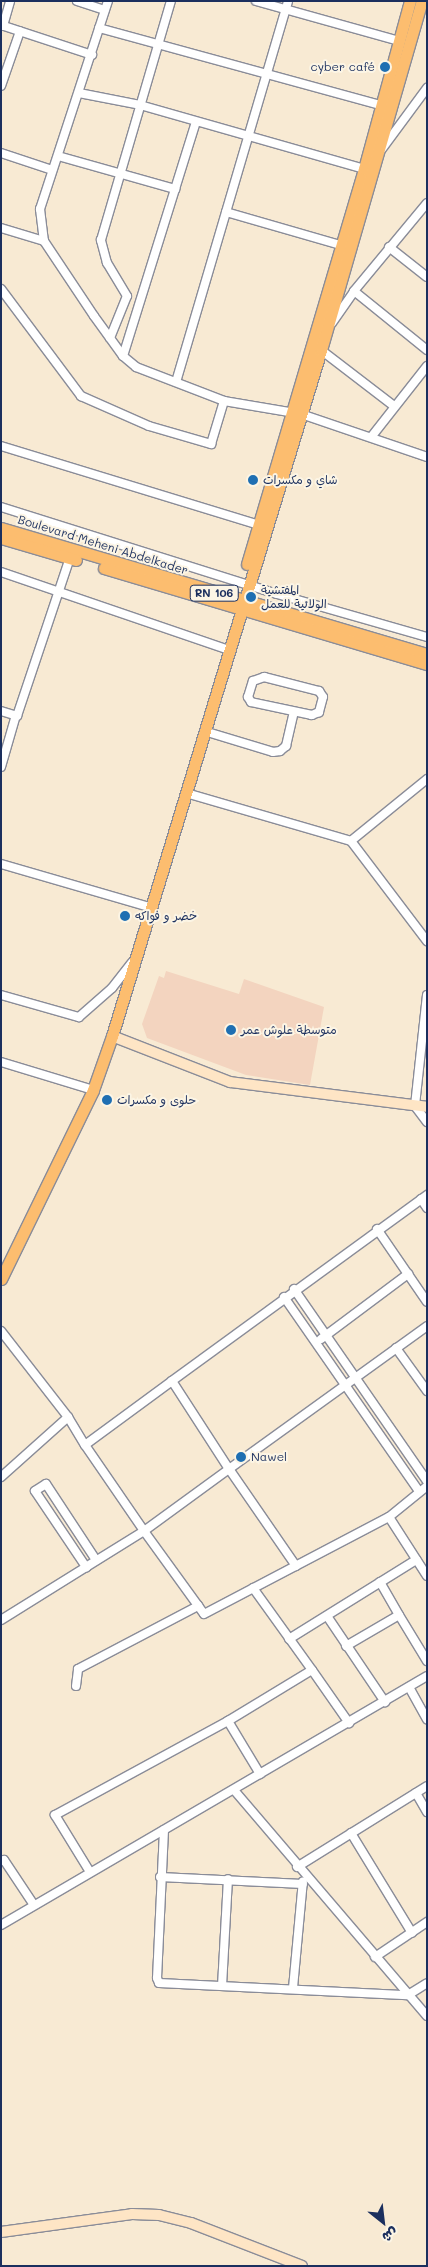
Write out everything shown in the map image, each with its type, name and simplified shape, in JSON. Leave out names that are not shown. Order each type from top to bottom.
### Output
[{"type":"main road","points":[[297,413],[340,244],[364,169],[410,1]]},
{"type":"main road","points":[[1,1278],[93,1090],[112,1036],[235,627],[262,526],[297,413],[326,332],[422,1]]},
{"type":"main road","name":"Boulevard Meheni Abdelkader","points":[[1,528],[427,664]]},
{"type":"main road","name":"Boulevard Meheni Abdelkader","points":[[1,538],[240,605],[427,654]]},
{"type":"street","points":[[10,1],[2,25],[92,54]]},
{"type":"street","points":[[77,1],[105,10]]},
{"type":"street","points":[[108,1],[40,209],[44,241],[110,338],[123,356],[136,366],[224,401],[297,413],[372,436],[427,457]]},
{"type":"street","points":[[110,338],[127,296],[107,263],[101,240],[171,1]]},
{"type":"street","points":[[256,1],[399,40]]},
{"type":"street","points":[[176,382],[288,1]]},
{"type":"street","points":[[99,28],[381,105]]},
{"type":"street","points":[[1,86],[20,31]]},
{"type":"street","points":[[378,155],[427,88]]},
{"type":"street","points":[[79,93],[140,105],[364,169]]},
{"type":"street","points":[[123,356],[196,122]]},
{"type":"street","points":[[1,153],[52,170]]},
{"type":"street","points":[[58,156],[175,189]]},
{"type":"street","points":[[326,332],[354,291],[427,204]]},
{"type":"street","points":[[226,212],[340,244]]},
{"type":"street","points":[[1,228],[44,241]]},
{"type":"street","points":[[389,247],[427,277]]},
{"type":"street","points":[[1,289],[81,396],[149,426],[211,444],[224,401]]},
{"type":"street","points":[[354,291],[427,350]]},
{"type":"street","points":[[320,350],[394,406]]},
{"type":"street","points":[[372,436],[427,366]]},
{"type":"street","points":[[1,446],[262,526]]},
{"type":"street","points":[[1,507],[245,584],[427,637]]},
{"type":"street","points":[[1,767],[16,716],[61,592],[70,558]]},
{"type":"street","points":[[1,572],[228,650]]},
{"type":"street","points":[[264,677],[322,693],[316,714],[294,712],[251,702],[248,697],[253,681],[264,677]]},
{"type":"street","points":[[1,711],[16,716]]},
{"type":"street","points":[[204,731],[273,752],[280,751],[286,746],[294,712]]},
{"type":"street","points":[[351,841],[427,780]]},
{"type":"street","points":[[186,793],[351,841],[427,941]]},
{"type":"street","points":[[1,864],[152,908]]},
{"type":"street","points":[[1,995],[79,1017],[112,988],[138,954]]},
{"type":"street","points":[[427,995],[426,1024],[415,1106],[427,1122]]},
{"type":"street","points":[[112,1036],[230,1082],[427,1107]]},
{"type":"street","points":[[1,1062],[93,1090]]},
{"type":"street","points":[[85,1444],[294,1289],[424,1197],[427,1208]]},
{"type":"street","points":[[377,1229],[427,1302]]},
{"type":"street","points":[[316,1344],[408,1274]]},
{"type":"street","points":[[294,1289],[427,1481]]},
{"type":"street","points":[[284,1297],[418,1490]]},
{"type":"street","points":[[1,1620],[144,1531],[427,1326]]},
{"type":"street","points":[[1,1331],[68,1417],[144,1531],[204,1614],[389,1517],[418,1490],[427,1486]]},
{"type":"street","points":[[396,1348],[427,1391]]},
{"type":"street","points":[[172,1381],[229,1469],[296,1566]]},
{"type":"street","points":[[1,1477],[68,1417]]},
{"type":"street","points":[[86,1567],[35,1491],[46,1484],[96,1560]]},
{"type":"street","points":[[389,1517],[427,1576]]},
{"type":"street","points":[[289,1639],[416,1560]]},
{"type":"street","points":[[380,1582],[427,1661]]},
{"type":"street","points":[[253,1588],[349,1723]]},
{"type":"street","points":[[76,1686],[78,1670],[198,1606]]},
{"type":"street","points":[[346,1646],[399,1615]]},
{"type":"street","points":[[327,1616],[385,1702]]},
{"type":"street","points":[[90,1872],[55,1815],[228,1721],[312,1670]]},
{"type":"street","points":[[1,1925],[427,1676]]},
{"type":"street","points":[[409,1687],[427,1718]]},
{"type":"street","points":[[228,1721],[260,1774]]},
{"type":"street","points":[[297,1867],[427,1786]]},
{"type":"street","points":[[234,1790],[297,1867],[427,2016]]},
{"type":"street","points":[[416,1793],[427,1812]]},
{"type":"street","points":[[164,1830],[160,1876],[157,1978],[159,1983],[408,1995],[427,1983]]},
{"type":"street","points":[[351,1833],[412,1933]]},
{"type":"street","points":[[1,1861],[4,1860],[34,1905]]},
{"type":"street","points":[[293,1988],[304,1874]]},
{"type":"street","points":[[160,1876],[303,1884]]},
{"type":"street","points":[[222,1986],[228,1879]]},
{"type":"street","points":[[375,1957],[427,1922]]},
{"type":"street","points":[[1,2232],[132,2214],[159,2214],[191,2222],[302,2266]]},
{"type":"shaded area","name":"متوسطة علوش عمر","points":[[166,971],[239,994],[244,979],[324,1007],[310,1085],[246,1075],[147,1038],[142,1024],[159,976],[164,978]]},
{"type":"place","name":"cyber café","points":[[385,67]]},
{"type":"place","name":"شاي و مكسرات","points":[[253,480]]},
{"type":"place","name":"المفتشية الولائية للعمل","points":[[251,597]]},
{"type":"place","name":"خضر و فواكه","points":[[125,916]]},
{"type":"place","name":"متوسطة علوش عمر","points":[[231,1030]]},
{"type":"place","name":"حلوى و مكسرات","points":[[107,1100]]},
{"type":"place","name":"Nawel","points":[[241,1457]]}]
